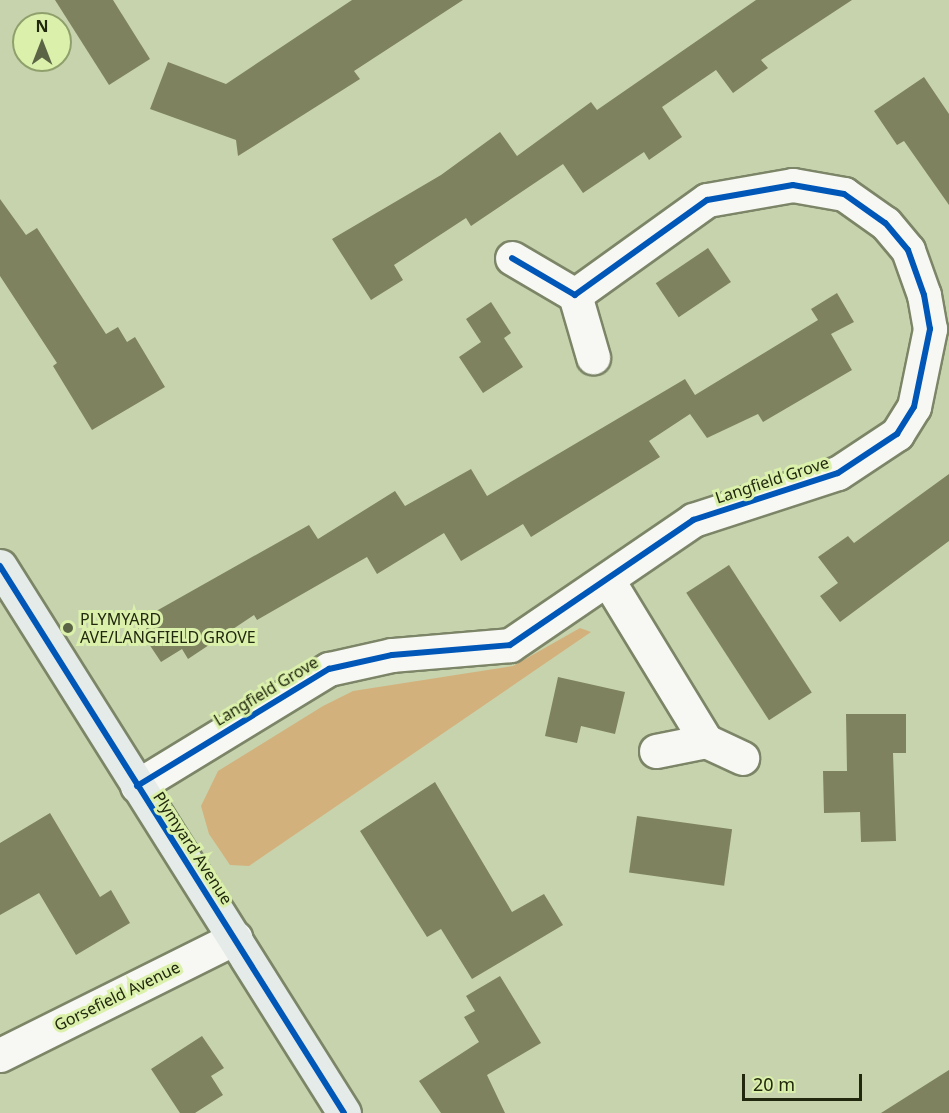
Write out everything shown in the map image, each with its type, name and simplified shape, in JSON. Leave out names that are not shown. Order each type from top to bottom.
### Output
[{"type":"street","name":"Langfield Grove","points":[[137,786],[329,669],[392,655],[510,645],[609,582],[693,520],[838,473],[897,434],[914,407],[930,329],[908,250],[885,223],[844,194],[793,185],[706,200],[575,295]]},
{"type":"street","points":[[512,258],[575,295],[593,357]]},
{"type":"street","name":"Plymyard Avenue","points":[[0,566],[344,1113]]},
{"type":"street","points":[[609,582],[706,741],[742,758]]},
{"type":"street","points":[[656,751],[706,741]]},
{"type":"street","name":"Gorsefield Avenue","points":[[0,1055],[234,938]]},
{"type":"shaded area","points":[[580,628],[591,632],[249,866],[230,865],[209,834],[201,806],[218,771],[323,706],[353,691],[513,666]]},
{"type":"building","points":[[55,0],[113,0],[150,59],[109,85],[72,27],[72,12],[63,12]]},
{"type":"building","points":[[352,0],[463,0],[354,71],[360,79],[238,156],[236,140],[150,109],[168,62],[226,84]]},
{"type":"building","points":[[756,0],[852,0],[761,60],[768,68],[733,93],[716,70],[662,107],[682,137],[649,160],[644,152],[583,193],[563,164],[471,226],[466,218],[394,265],[403,280],[371,300],[332,239],[441,175],[500,132],[517,156],[591,102],[597,110]]},
{"type":"building","points":[[924,77],[949,114],[949,205],[904,141],[897,145],[874,111]]},
{"type":"building","points":[[0,199],[26,235],[37,228],[106,334],[118,327],[127,342],[135,337],[165,387],[92,430],[53,366],[57,363],[0,276]]},
{"type":"building","points":[[708,248],[731,282],[679,317],[656,283]]},
{"type":"building","points":[[837,293],[854,322],[831,334],[852,370],[763,422],[758,414],[707,438],[690,414],[649,441],[660,457],[531,537],[523,524],[461,561],[444,533],[377,574],[367,557],[257,620],[254,615],[188,659],[182,649],[161,662],[135,623],[309,525],[318,539],[395,491],[405,506],[471,469],[487,496],[685,379],[695,395],[818,320],[811,309]]},
{"type":"building","points":[[491,302],[511,333],[504,338],[523,367],[483,393],[459,357],[481,342],[466,319]]},
{"type":"building","points":[[949,474],[949,541],[840,622],[820,596],[838,583],[818,557],[848,536],[854,543]]},
{"type":"building","points":[[729,565],[812,692],[769,720],[686,593]]},
{"type":"building","points":[[558,677],[625,692],[615,734],[581,726],[577,743],[545,736]]},
{"type":"building","points":[[846,714],[906,714],[906,753],[893,753],[896,841],[861,842],[860,812],[824,813],[823,771],[847,771]]},
{"type":"building","points":[[435,782],[512,912],[544,894],[563,925],[472,979],[441,929],[427,937],[360,831]]},
{"type":"building","points":[[50,813],[100,897],[111,890],[130,923],[76,955],[39,893],[0,915],[0,843]]},
{"type":"building","points":[[637,816],[732,829],[724,886],[629,872]]},
{"type":"building","points":[[500,976],[541,1043],[487,1075],[505,1113],[441,1113],[419,1081],[479,1042],[464,1017],[475,1011],[466,996]]},
{"type":"building","points":[[202,1036],[224,1068],[211,1076],[223,1095],[195,1113],[180,1113],[151,1069]]},
{"type":"building","points":[[949,1070],[949,1113],[881,1113]]},
{"type":"cycle path","points":[[137,786],[329,669],[392,655],[510,645],[693,520],[838,473],[897,434],[914,407],[930,329],[924,295],[908,250],[885,223],[844,194],[793,185],[707,200],[575,295],[512,258]]},
{"type":"cycle path","points":[[0,566],[344,1113]]},
{"type":"place","name":"PLYMYARD AVE/LANGFIELD GROVE","points":[[68,628]]}]
